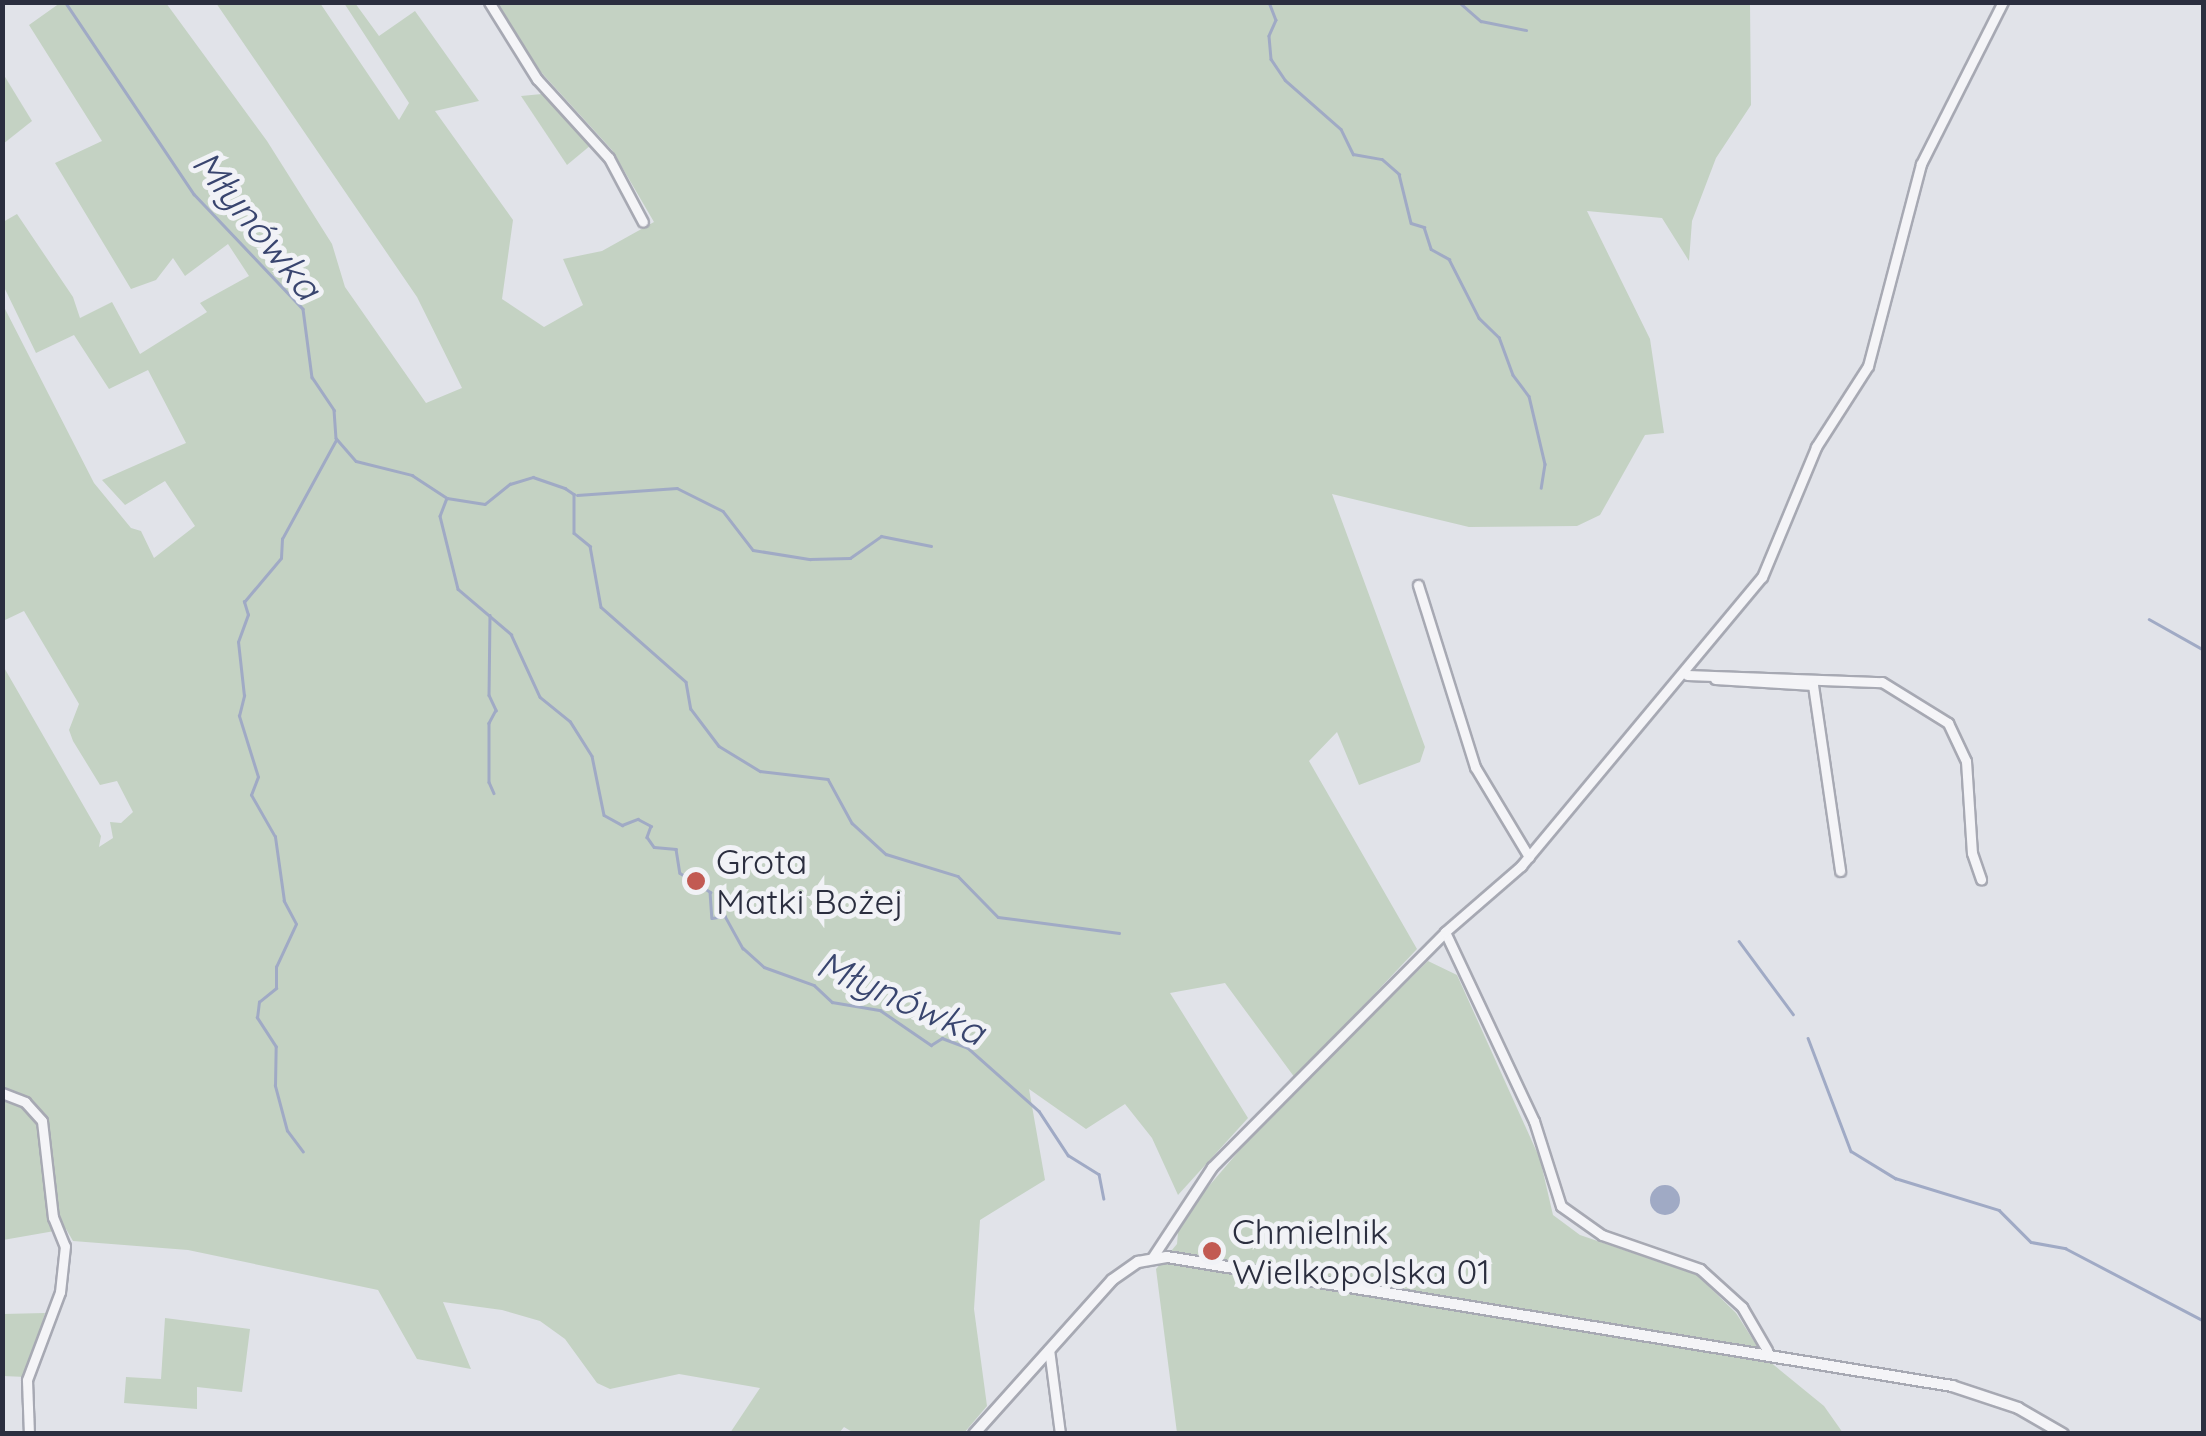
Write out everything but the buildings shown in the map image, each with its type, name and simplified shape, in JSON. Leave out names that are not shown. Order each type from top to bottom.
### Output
[{"type":"street","points":[[489,2],[537,79],[603,150],[644,222]]},
{"type":"street","points":[[974,1434],[1112,1280],[1152,1258],[1212,1167],[1445,932],[1529,857],[1685,674],[1762,576],[1816,447],[1868,366],[1925,154],[2003,2]]},
{"type":"street","points":[[1418,585],[1475,767],[1529,857]]},
{"type":"street","points":[[1685,674],[1814,685],[1840,871]]},
{"type":"street","points":[[1685,674],[1882,682],[1948,723],[1966,761],[1972,853],[1981,879]]},
{"type":"street","points":[[1445,932],[1534,1121],[1561,1206],[1602,1235],[1700,1269],[1742,1307],[1767,1350]]},
{"type":"street","points":[[2,1093],[24,1102],[42,1121],[53,1218],[66,1246],[60,1292],[28,1380],[30,1434]]},
{"type":"street","points":[[1152,1258],[1192,1258],[1767,1350],[1952,1386],[2018,1408],[2063,1434]]},
{"type":"street","points":[[1049,1349],[1060,1434]]},
{"type":"green space","points":[[60,3],[166,3],[267,141],[332,244],[345,287],[426,403],[462,388],[417,297],[216,3],[320,3],[399,120],[409,103],[344,3],[355,3],[379,36],[415,11],[479,101],[435,111],[513,220],[502,299],[544,327],[583,305],[563,259],[602,251],[654,222],[612,150],[529,59],[496,3],[1750,3],[1751,105],[1716,158],[1692,221],[1689,261],[1662,218],[1587,211],[1650,339],[1664,433],[1645,435],[1600,515],[1577,526],[1469,527],[1332,494],[1425,747],[1420,762],[1359,785],[1337,732],[1309,761],[1417,949],[1295,1078],[1225,983],[1170,993],[1248,1118],[1178,1195],[1152,1138],[1125,1104],[1086,1129],[1029,1089],[1045,1180],[980,1220],[974,1309],[987,1406],[964,1433],[854,1433],[844,1427],[839,1433],[730,1433],[760,1388],[679,1374],[610,1389],[597,1383],[565,1339],[540,1321],[502,1310],[443,1302],[471,1369],[417,1359],[378,1290],[188,1250],[73,1241],[66,1229],[3,1240],[2,664],[101,836],[99,847],[113,838],[110,822],[121,823],[133,812],[117,781],[100,785],[73,741],[69,730],[79,704],[24,611],[3,621],[3,305],[94,483],[131,528],[141,531],[154,558],[195,526],[165,481],[125,505],[102,480],[186,443],[148,370],[109,389],[74,335],[36,353],[3,285],[3,222],[17,214],[73,297],[80,318],[112,302],[140,354],[207,312],[200,303],[249,276],[228,244],[185,276],[173,258],[156,280],[131,289],[55,163],[102,141],[29,25]]},
{"type":"green space","points":[[2,72],[32,121],[3,144],[2,144]]},
{"type":"green space","points":[[542,94],[591,145],[567,165],[521,96]]},
{"type":"green space","points":[[1428,961],[1457,975],[1540,1159],[1553,1215],[1580,1235],[1697,1275],[1736,1313],[1764,1357],[1824,1406],[1843,1433],[1177,1433],[1156,1269],[1177,1244],[1179,1221],[1262,1124]]},
{"type":"green space","points":[[45,1313],[26,1377],[3,1376],[3,1314]]},
{"type":"green space","points":[[165,1318],[250,1329],[242,1392],[197,1387],[197,1409],[124,1403],[126,1377],[161,1379]]},
{"type":"water","points":[[1665,1185],[1676,1189],[1680,1200],[1676,1211],[1665,1215],[1654,1211],[1650,1200],[1654,1189]]},
{"type":"waterway","points":[[1269,2],[1276,20],[1269,36],[1271,59],[1285,80],[1341,129],[1353,154],[1382,159],[1399,174],[1411,223],[1424,227],[1431,249],[1449,259],[1479,318],[1499,337],[1513,375],[1529,396],[1545,464],[1541,488]]},
{"type":"waterway","points":[[1459,2],[1481,21],[1526,30]]},
{"type":"waterway","name":"Młynówka","points":[[66,3],[194,194],[303,309],[312,377],[334,410],[336,438],[356,461],[412,475],[447,498],[440,516],[458,589],[511,634],[540,697],[570,721],[592,756],[604,815],[622,825],[638,819],[651,826],[647,837],[654,847],[676,849],[680,873],[710,892],[712,918],[725,916],[743,948],[764,967],[814,985],[832,1002],[880,1010],[931,1045],[942,1038],[968,1048],[1039,1111],[1068,1155],[1099,1174],[1104,1199]]},
{"type":"waterway","points":[[303,1152],[287,1131],[275,1086],[276,1047],[257,1018],[259,1002],[276,988],[276,967],[296,924],[284,901],[275,837],[251,795],[258,777],[239,716],[244,696],[238,642],[248,615],[244,602],[281,558],[282,539],[336,440]]},
{"type":"waterway","points":[[447,498],[485,504],[510,484],[533,477],[565,488],[574,494],[574,533],[590,546],[601,607],[686,682],[691,709],[719,746],[760,771],[828,779],[852,823],[886,854],[958,876],[998,917],[1119,933]]},
{"type":"waterway","points":[[577,495],[677,488],[723,511],[753,550],[810,559],[850,558],[881,536],[931,546]]},
{"type":"waterway","points":[[490,615],[489,695],[496,710],[489,723],[489,782],[494,793]]},
{"type":"waterway","points":[[2149,619],[2204,650]]},
{"type":"waterway","points":[[1739,941],[1793,1014]]},
{"type":"waterway","points":[[1808,1038],[1851,1151],[1895,1178],[1999,1210],[2031,1242],[2065,1248],[2204,1321]]},
{"type":"place","name":"Grota Matki Bożej","points":[[696,881]]},
{"type":"place","name":"Chmielnik Wielkopolska 01","points":[[1212,1251]]}]
